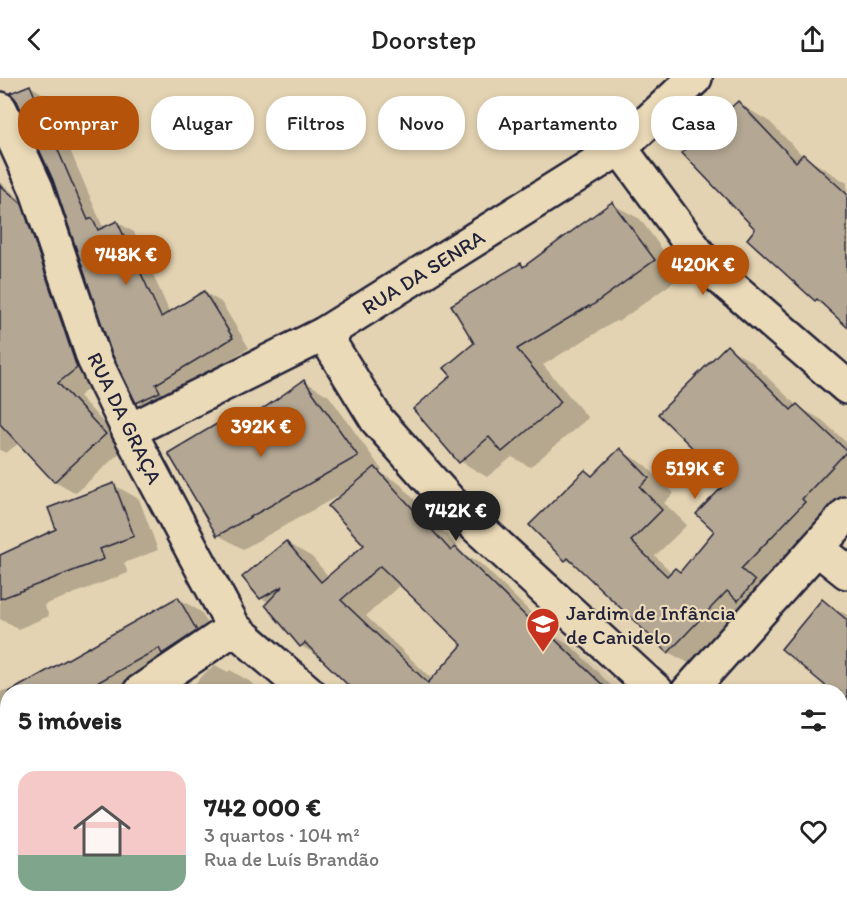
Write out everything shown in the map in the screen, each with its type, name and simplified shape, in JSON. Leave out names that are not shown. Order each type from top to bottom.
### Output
[{"type":"street","name":"RUA DA SENRA","points":[[639,131],[695,78]]},
{"type":"street","name":"RUA DA GRAÇA","points":[[0,109],[36,188],[94,359],[129,431],[234,628],[299,684]]},
{"type":"street","name":"RUA DA SENRA","points":[[129,431],[324,334],[618,150]]},
{"type":"street","points":[[622,150],[707,266],[847,387]]},
{"type":"street","points":[[324,334],[377,420],[450,502],[648,684]]},
{"type":"street","points":[[695,684],[847,514]]},
{"type":"street","points":[[817,548],[847,572]]},
{"type":"street","points":[[152,684],[234,628]]},
{"type":"shaded area","name":"Jardim de Infância de Canidelo","points":[[540,614],[617,684],[474,684]]},
{"type":"building","points":[[30,85],[35,96],[18,96],[18,103],[10,93]]},
{"type":"building","points":[[737,102],[796,162],[803,154],[847,194],[847,327],[747,239],[755,229],[682,153],[685,150],[737,150]]},
{"type":"building","points":[[39,150],[58,150],[88,220],[92,218],[98,230],[117,221],[161,317],[204,291],[233,338],[156,384],[160,392],[136,403],[111,352],[53,180]]},
{"type":"building","points":[[0,185],[22,204],[77,368],[58,383],[106,434],[54,482],[0,424]]},
{"type":"building","points":[[612,202],[655,260],[590,307],[517,349],[561,402],[502,452],[489,437],[459,463],[413,409],[451,376],[444,368],[474,343],[451,305],[521,263],[523,267]]},
{"type":"building","points":[[727,345],[791,410],[797,404],[847,451],[802,499],[805,502],[741,569],[755,581],[738,601],[727,591],[668,653],[568,558],[565,561],[529,525],[585,470],[592,476],[620,448],[649,478],[640,487],[662,510],[631,541],[667,576],[675,568],[680,572],[714,531],[696,514],[727,482],[658,414]]},
{"type":"building","points":[[304,380],[358,456],[217,536],[168,453],[235,413],[241,424]]},
{"type":"building","points":[[375,467],[451,551],[455,547],[543,633],[545,630],[602,684],[347,684],[305,643],[300,647],[265,605],[283,586],[260,599],[242,577],[286,541],[321,582],[364,545],[328,506]],"holes":[[[380,566],[462,645],[428,683],[341,600]]]},
{"type":"building","points":[[114,483],[134,536],[100,549],[104,559],[0,599],[0,555],[56,529],[48,508]]},
{"type":"building","points":[[178,597],[197,631],[162,654],[159,648],[95,684],[23,684]]},
{"type":"building","points":[[822,599],[847,620],[847,684],[823,684],[781,649]]},
{"type":"place","name":"Jardim de Infância de Canidelo","points":[[543,653]]}]
